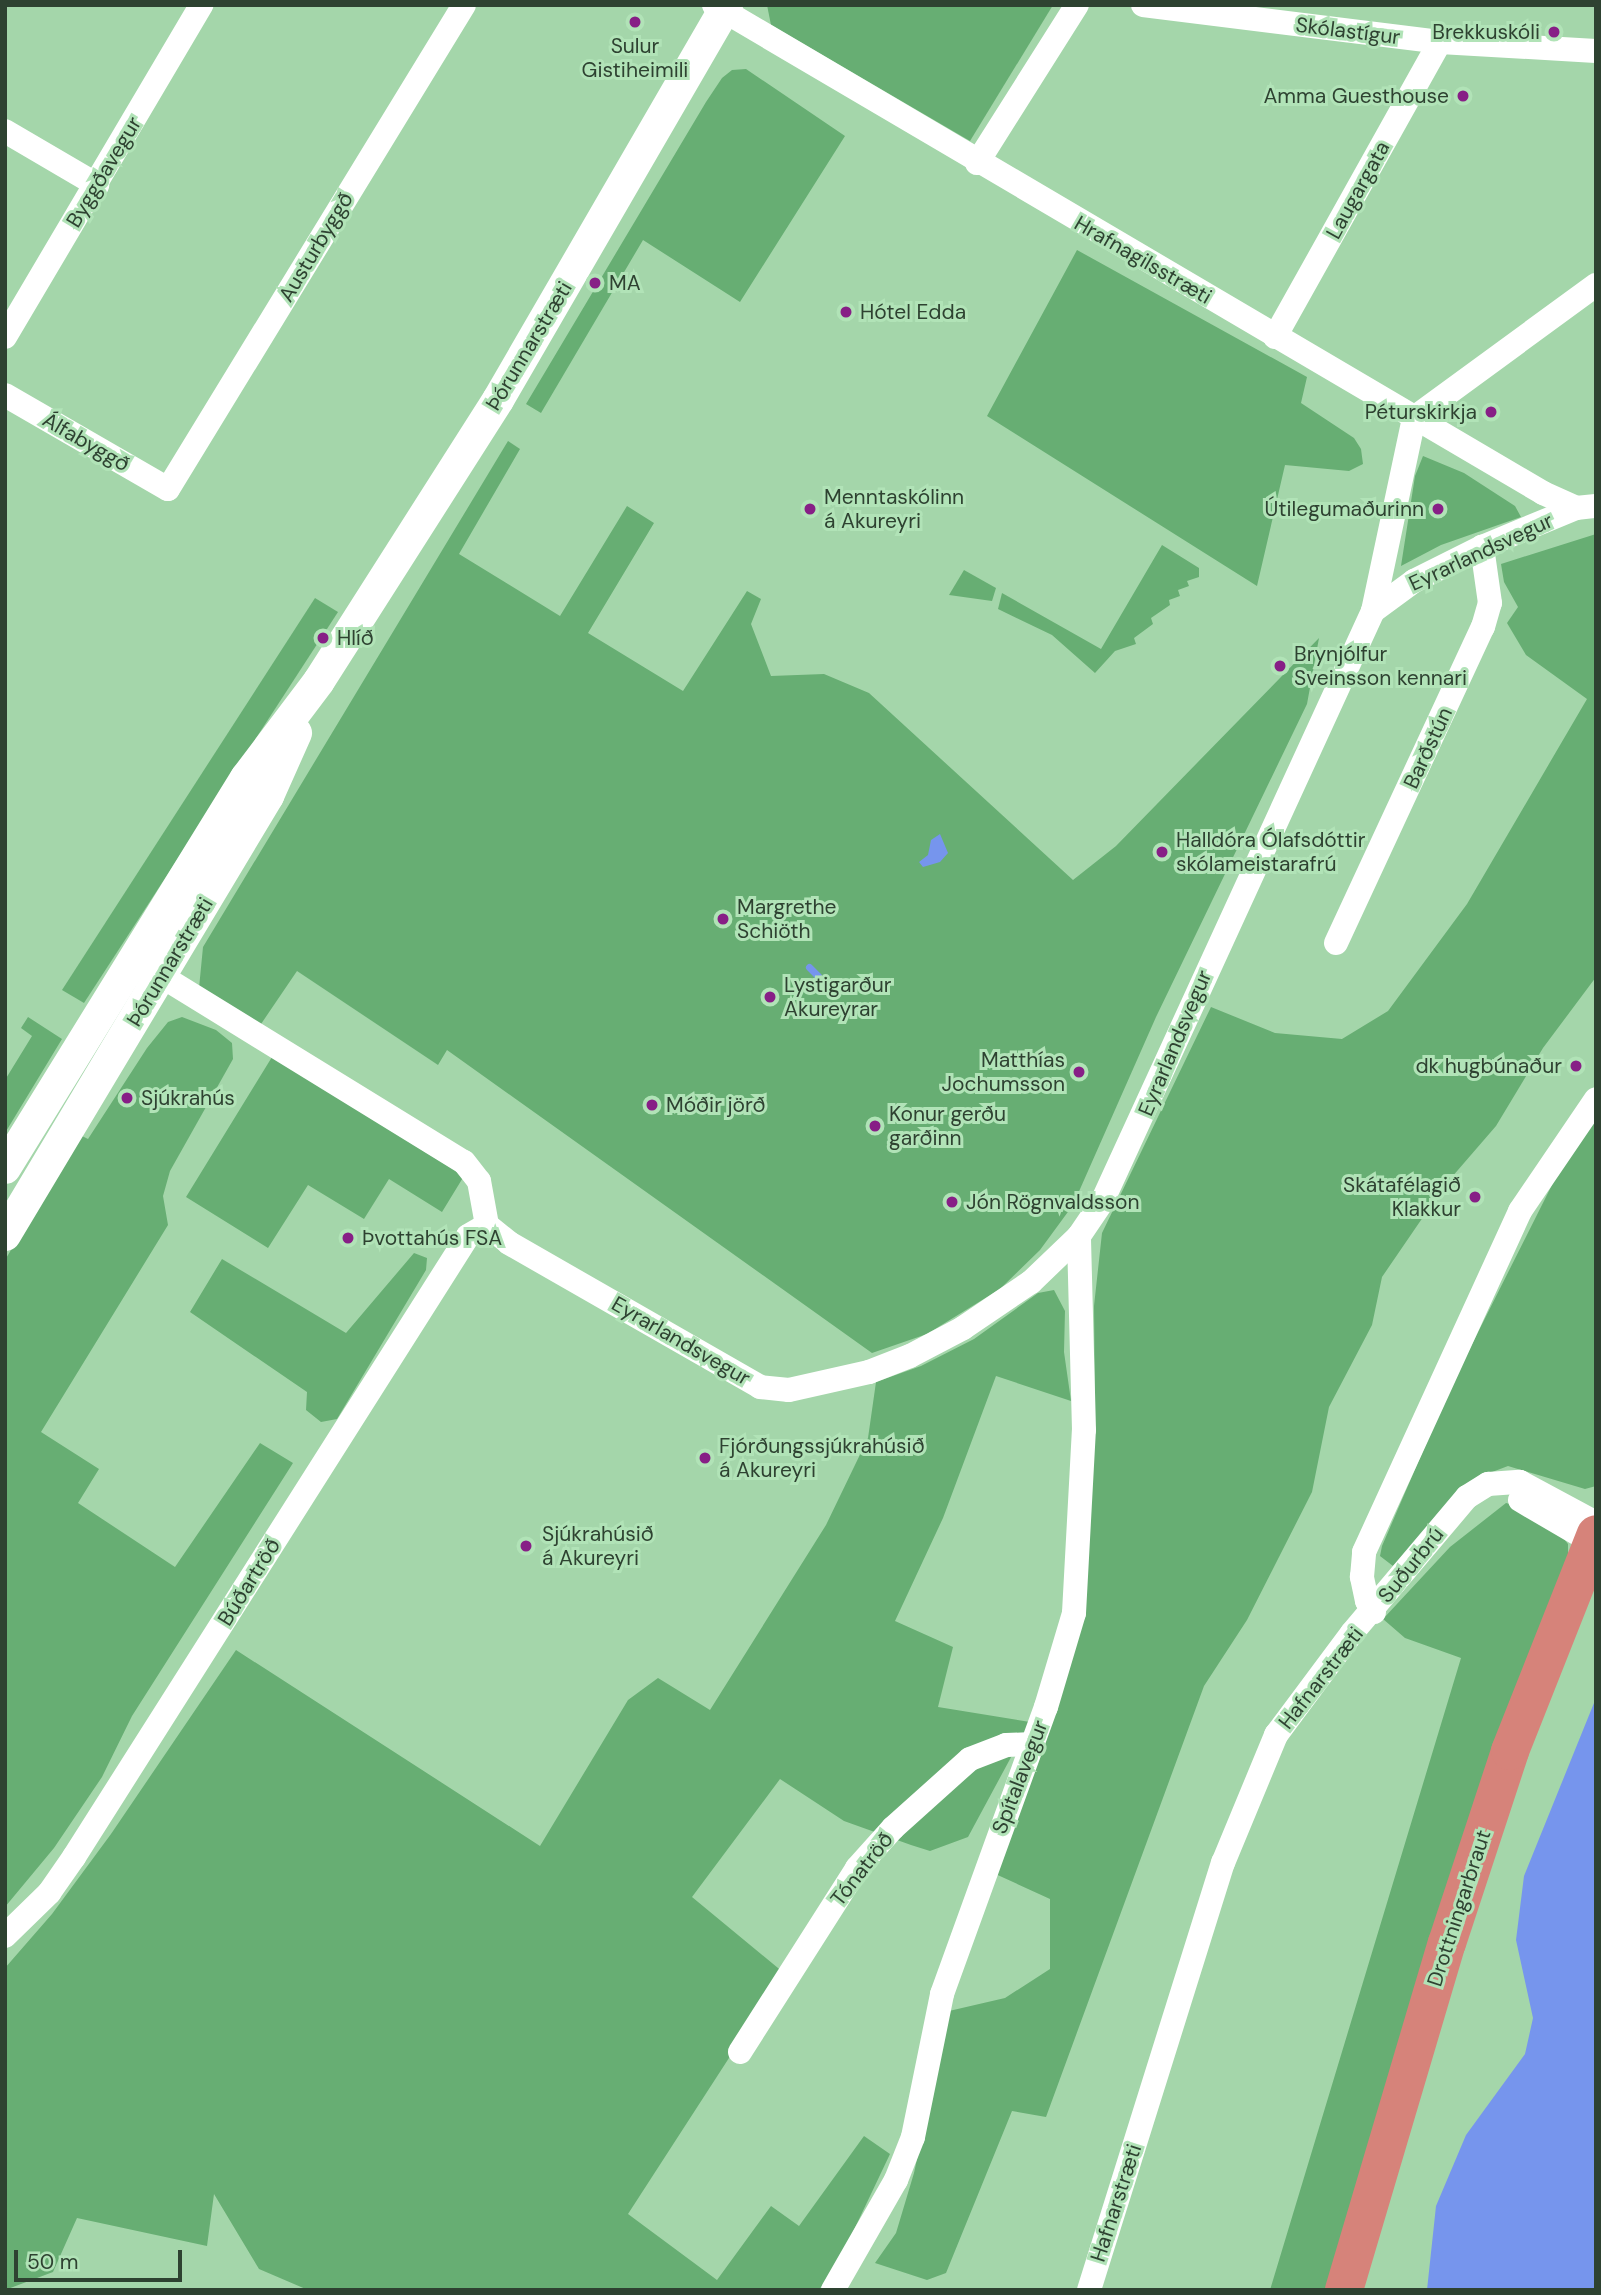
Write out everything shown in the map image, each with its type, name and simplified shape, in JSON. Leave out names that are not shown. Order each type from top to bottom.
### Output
[{"type":"highway","name":"Drottningarbraut","points":[[1344,2290],[1510,1751],[1595,1533]]},
{"type":"street","name":"Byggðavegur","points":[[5,337],[201,5]]},
{"type":"street","name":"Austurbyggð","points":[[168,489],[464,5]]},
{"type":"street","points":[[977,163],[1077,5]]},
{"type":"street","name":"Skólastígur","points":[[1143,5],[1440,41],[1596,51]]},
{"type":"street","name":"Hrafnagilsstræti","points":[[721,7],[977,163],[1543,494],[1586,507]]},
{"type":"street","name":"Þórunnarstræti","points":[[5,1168],[132,958],[246,778],[319,681],[498,400],[721,7]]},
{"type":"street","name":"Laugargata","points":[[1275,337],[1440,41]]},
{"type":"street","points":[[5,131],[97,185]]},
{"type":"street","points":[[1414,418],[1596,285]]},
{"type":"street","name":"Álfabyggð","points":[[5,395],[168,489]]},
{"type":"street","name":"Eyrarlandsvegur","points":[[486,1225],[760,1387],[789,1390],[869,1372],[963,1328],[1031,1282],[1079,1236],[1102,1202],[1155,1092],[1177,1032],[1373,611],[1414,418]]},
{"type":"street","name":"Eyrarlandsvegur","points":[[1373,611],[1414,580],[1482,547],[1586,507]]},
{"type":"street","name":"Barðstún","points":[[1336,943],[1483,627],[1490,603],[1482,547]]},
{"type":"street","name":"Þórunnarstræti","points":[[5,1235],[268,796],[319,681]]},
{"type":"street","points":[[132,958],[464,1162],[479,1181],[486,1225]]},
{"type":"street","name":"Hafnarstræti","points":[[1089,2290],[1241,1812],[1276,1735],[1352,1633],[1374,1612],[1367,1601],[1362,1577],[1364,1552],[1520,1210],[1596,1099]]},
{"type":"street","name":"Búðartröð","points":[[5,1936],[48,1893],[74,1857],[468,1236],[486,1225]]},
{"type":"street","name":"Spítalavegur","points":[[832,2290],[896,2180],[913,2137],[942,1994],[1032,1744],[1074,1613],[1084,1430],[1079,1236]]},
{"type":"street","name":"Suðurbrú","points":[[1374,1612],[1449,1519],[1496,1496],[1518,1499],[1595,1533]]},
{"type":"street","name":"Tónatröð","points":[[740,2052],[857,1868],[893,1828],[970,1759],[1006,1745],[1032,1744]]},
{"type":"green space","points":[[767,5],[1053,5],[970,141],[771,25]]},
{"type":"green space","points":[[746,69],[845,136],[740,302],[643,240],[541,413],[526,404],[706,102],[722,78],[732,70]]},
{"type":"green space","points":[[1077,250],[1307,377],[1301,403],[1354,438],[1361,449],[1363,464],[1349,471],[1285,465],[1257,586],[987,416]]},
{"type":"green space","name":"Lystigarður Akureyrar","points":[[508,441],[520,449],[459,554],[560,616],[627,506],[654,523],[588,633],[683,691],[747,591],[761,599],[751,624],[771,676],[824,674],[869,693],[1073,880],[1116,846],[1319,638],[1307,704],[1156,1017],[1073,1205],[1040,1250],[1000,1289],[927,1334],[872,1353],[447,1050],[438,1065],[297,971],[259,1027],[199,988],[203,947]]},
{"type":"green space","points":[[1423,456],[1464,473],[1515,506],[1521,517],[1441,545],[1401,566],[1415,476]]},
{"type":"green space","points":[[1596,534],[1596,977],[1543,1048],[1496,1126],[1445,1185],[1382,1277],[1372,1325],[1329,1407],[1312,1492],[1247,1620],[1204,1686],[1046,2117],[1012,2111],[946,2273],[927,2280],[875,2263],[896,2233],[914,2173],[949,2011],[1005,1998],[1050,1969],[1050,1899],[991,1872],[1047,1724],[1095,1417],[1094,1306],[1102,1233],[1211,1007],[1275,1033],[1342,1039],[1388,1011],[1467,904],[1587,699],[1526,655],[1507,623],[1518,607],[1504,582],[1501,564]]},
{"type":"green space","points":[[1162,545],[1199,568],[1199,577],[1187,581],[1189,586],[1178,590],[1180,596],[1169,600],[1170,605],[1151,618],[1153,624],[1134,638],[1136,644],[1115,651],[1095,673],[1052,635],[998,609],[1002,593],[1101,649]]},
{"type":"green space","points":[[964,570],[996,588],[992,601],[949,595]]},
{"type":"green space","points":[[315,598],[338,612],[84,1003],[62,990]]},
{"type":"green space","points":[[28,1017],[62,1039],[5,1133],[5,1080],[32,1036],[21,1028]]},
{"type":"green space","points":[[182,1017],[216,1030],[232,1043],[233,1059],[170,1171],[163,1196],[168,1225],[41,1432],[99,1469],[78,1503],[175,1567],[260,1443],[293,1463],[132,1716],[102,1777],[54,1848],[5,1907],[5,1260],[80,1135],[88,1139],[147,1048],[168,1022]]},
{"type":"green space","points":[[272,1057],[464,1176],[442,1212],[389,1179],[364,1219],[308,1185],[268,1248],[186,1197]]},
{"type":"green space","points":[[1596,1118],[1596,1486],[1585,1489],[1508,1466],[1479,1477],[1393,1566],[1380,1556],[1382,1546],[1451,1386],[1563,1163]]},
{"type":"green space","points":[[414,1253],[427,1258],[426,1270],[337,1419],[321,1422],[306,1410],[307,1392],[190,1312],[222,1259],[346,1333]]},
{"type":"green space","points":[[1054,1290],[1065,1311],[1064,1352],[1071,1401],[996,1376],[943,1518],[895,1621],[953,1647],[938,1707],[1030,1722],[968,1837],[930,1851],[844,1821],[780,1779],[692,1897],[784,1973],[628,2214],[717,2280],[771,2206],[799,2226],[864,2136],[890,2154],[842,2255],[819,2290],[308,2290],[259,2269],[214,2194],[207,2246],[77,2218],[53,2272],[5,2290],[5,1968],[52,1914],[111,1834],[236,1650],[540,1846],[628,1700],[658,1678],[710,1710],[826,1525],[868,1438],[876,1382],[921,1366],[974,1339],[1038,1293]]},
{"type":"green space","points":[[1506,1503],[1529,1509],[1554,1526],[1568,1544],[1568,1561],[1330,2290],[1270,2290],[1461,1658],[1405,1638],[1383,1619],[1450,1547]]},
{"type":"water","points":[[940,834],[948,853],[940,862],[923,867],[919,862],[928,855],[931,840]]},
{"type":"water","points":[[1596,1698],[1596,2290],[1427,2290],[1436,2206],[1466,2135],[1525,2054],[1533,2018],[1516,1940],[1524,1876]]},
{"type":"waterway","points":[[809,967],[818,976]]},
{"type":"place","name":"Sulur Gistiheimili","points":[[635,22]]},
{"type":"place","name":"Brekkuskóli","points":[[1554,32]]},
{"type":"place","name":"Amma Guesthouse","points":[[1463,96]]},
{"type":"place","name":"MA","points":[[595,283]]},
{"type":"place","name":"Hótel Edda","points":[[846,312]]},
{"type":"place","name":"Péturskirkja","points":[[1491,412]]},
{"type":"place","name":"Menntaskólinn á Akureyri","points":[[810,509]]},
{"type":"place","name":"Útilegumaðurinn","points":[[1438,509]]},
{"type":"place","name":"Hlíð","points":[[323,638]]},
{"type":"place","name":"Brynjólfur Sveinsson kennari","points":[[1280,666]]},
{"type":"place","name":"Halldóra Ólafsdóttir skólameistarafrú","points":[[1162,852]]},
{"type":"place","name":"Margrethe Schiöth","points":[[723,919]]},
{"type":"place","name":"Lystigarður Akureyrar","points":[[770,997]]},
{"type":"place","name":"dk hugbúnaður","points":[[1576,1066]]},
{"type":"place","name":"Matthías Jochumsson","points":[[1079,1072]]},
{"type":"place","name":"Sjúkrahús","points":[[127,1098]]},
{"type":"place","name":"Móðir jörð","points":[[652,1105]]},
{"type":"place","name":"Konur gerðu garðinn","points":[[875,1126]]},
{"type":"place","name":"Skátafélagið Klakkur","points":[[1475,1197]]},
{"type":"place","name":"Jón Rögnvaldsson","points":[[952,1202]]},
{"type":"place","name":"Þvottahús FSA","points":[[348,1238]]},
{"type":"place","name":"Fjórðungssjúkrahúsið á Akureyri","points":[[705,1458]]},
{"type":"place","name":"Sjúkrahúsið á Akureyri","points":[[526,1546]]}]
